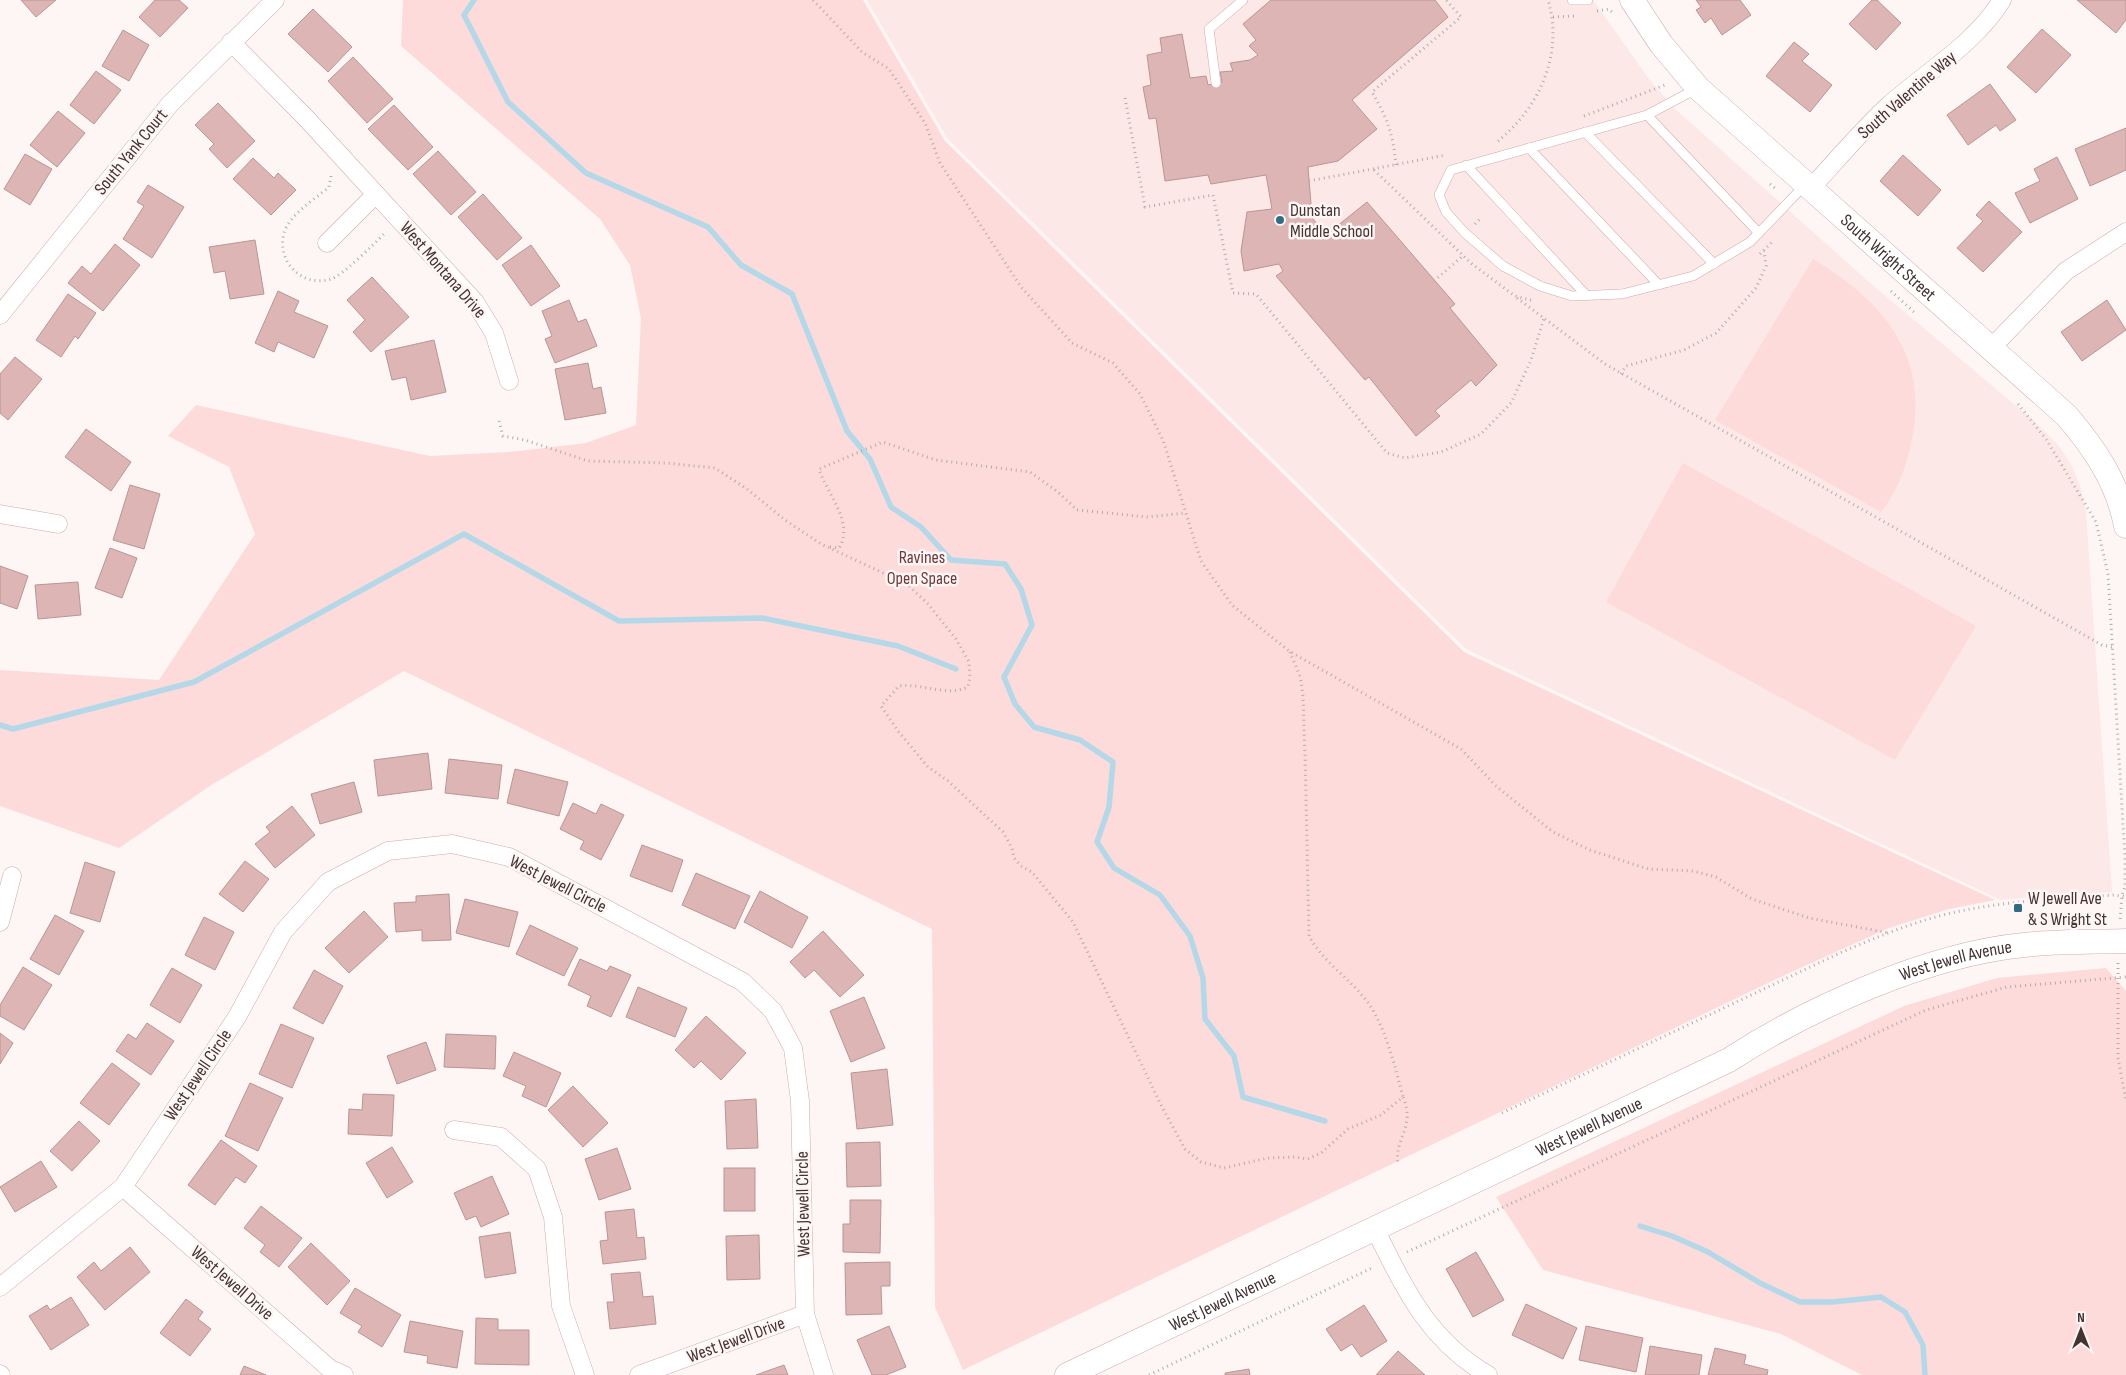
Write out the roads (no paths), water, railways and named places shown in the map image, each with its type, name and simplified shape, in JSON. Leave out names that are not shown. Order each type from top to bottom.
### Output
[{"type":"main road","name":"South Wright Street","points":[[1632,0],[1661,44],[1698,88],[2067,416],[2088,441],[2104,466],[2116,492],[2126,526]]},
{"type":"main road","name":"West Jewell Avenue","points":[[1067,1375],[1729,1060],[1765,1036],[1918,968],[1964,956],[2023,945],[2126,941]]},
{"type":"street","name":"South Yank Court","points":[[0,315],[170,104],[275,0]]},
{"type":"street","name":"South Valentine Way","points":[[1808,187],[1888,107],[1968,41],[1984,25],[2002,0]]},
{"type":"street","name":"West Montana Drive","points":[[231,42],[376,194],[475,302],[494,333],[508,381]]},
{"type":"street","points":[[327,243],[376,194]]},
{"type":"street","points":[[1990,349],[2066,271],[2126,232]]},
{"type":"street","points":[[0,514],[58,524]]},
{"type":"street","name":"West Jewell Circle","points":[[0,1287],[122,1187],[237,1017],[283,932],[328,882],[388,851],[452,844],[509,857],[743,982],[773,1011],[793,1048],[800,1100],[805,1314],[824,1375]]},
{"type":"street","points":[[0,922],[12,876]]},
{"type":"street","points":[[454,1130],[501,1136],[537,1169],[553,1218],[561,1306],[585,1375]]},
{"type":"street","name":"West Jewell Drive","points":[[122,1187],[334,1373]]},
{"type":"street","points":[[1376,1229],[1403,1285],[1429,1325],[1460,1356],[1488,1375]]},
{"type":"street","name":"West Jewell Drive","points":[[639,1375],[805,1314]]},
{"type":"lane","points":[[1216,83],[1209,29],[1243,0]]},
{"type":"lane","points":[[1572,0],[1588,0]]},
{"type":"lane","points":[[1698,88],[1646,116],[1451,170],[1439,195],[1446,212],[1464,233],[1502,266],[1540,286],[1572,296],[1622,294],[1693,276],[1714,264],[1750,242],[1808,187]]},
{"type":"lane","points":[[1646,116],[1759,233]]},
{"type":"lane","points":[[1585,132],[1714,264]]},
{"type":"lane","points":[[1529,148],[1659,285]]},
{"type":"lane","points":[[1466,165],[1586,295]]},
{"type":"waterway","points":[[474,0],[464,15],[508,102],[586,173],[708,227],[741,265],[792,294],[847,431],[870,459],[891,507],[921,527],[951,560],[1005,564],[1021,589],[1032,625],[1004,677],[1015,704],[1034,727],[1080,740],[1113,762],[1109,807],[1097,842],[1114,868],[1160,895],[1190,936],[1203,978],[1205,1019],[1234,1056],[1243,1097],[1325,1121]]},
{"type":"waterway","points":[[0,725],[13,729],[194,682],[464,534],[619,621],[762,618],[898,646],[956,669]]},
{"type":"waterway","points":[[1640,1226],[1672,1236],[1708,1252],[1760,1283],[1800,1302],[1832,1302],[1881,1297],[1905,1312],[1923,1345],[1925,1375]]},
{"type":"place","name":"Dunstan Middle School","points":[[1280,220]]},
{"type":"place","name":"W Jewell Ave & S Wright St","points":[[2018,908]]},
{"type":"park label","name":"Ravines Open Space","points":[[922,567]]}]
